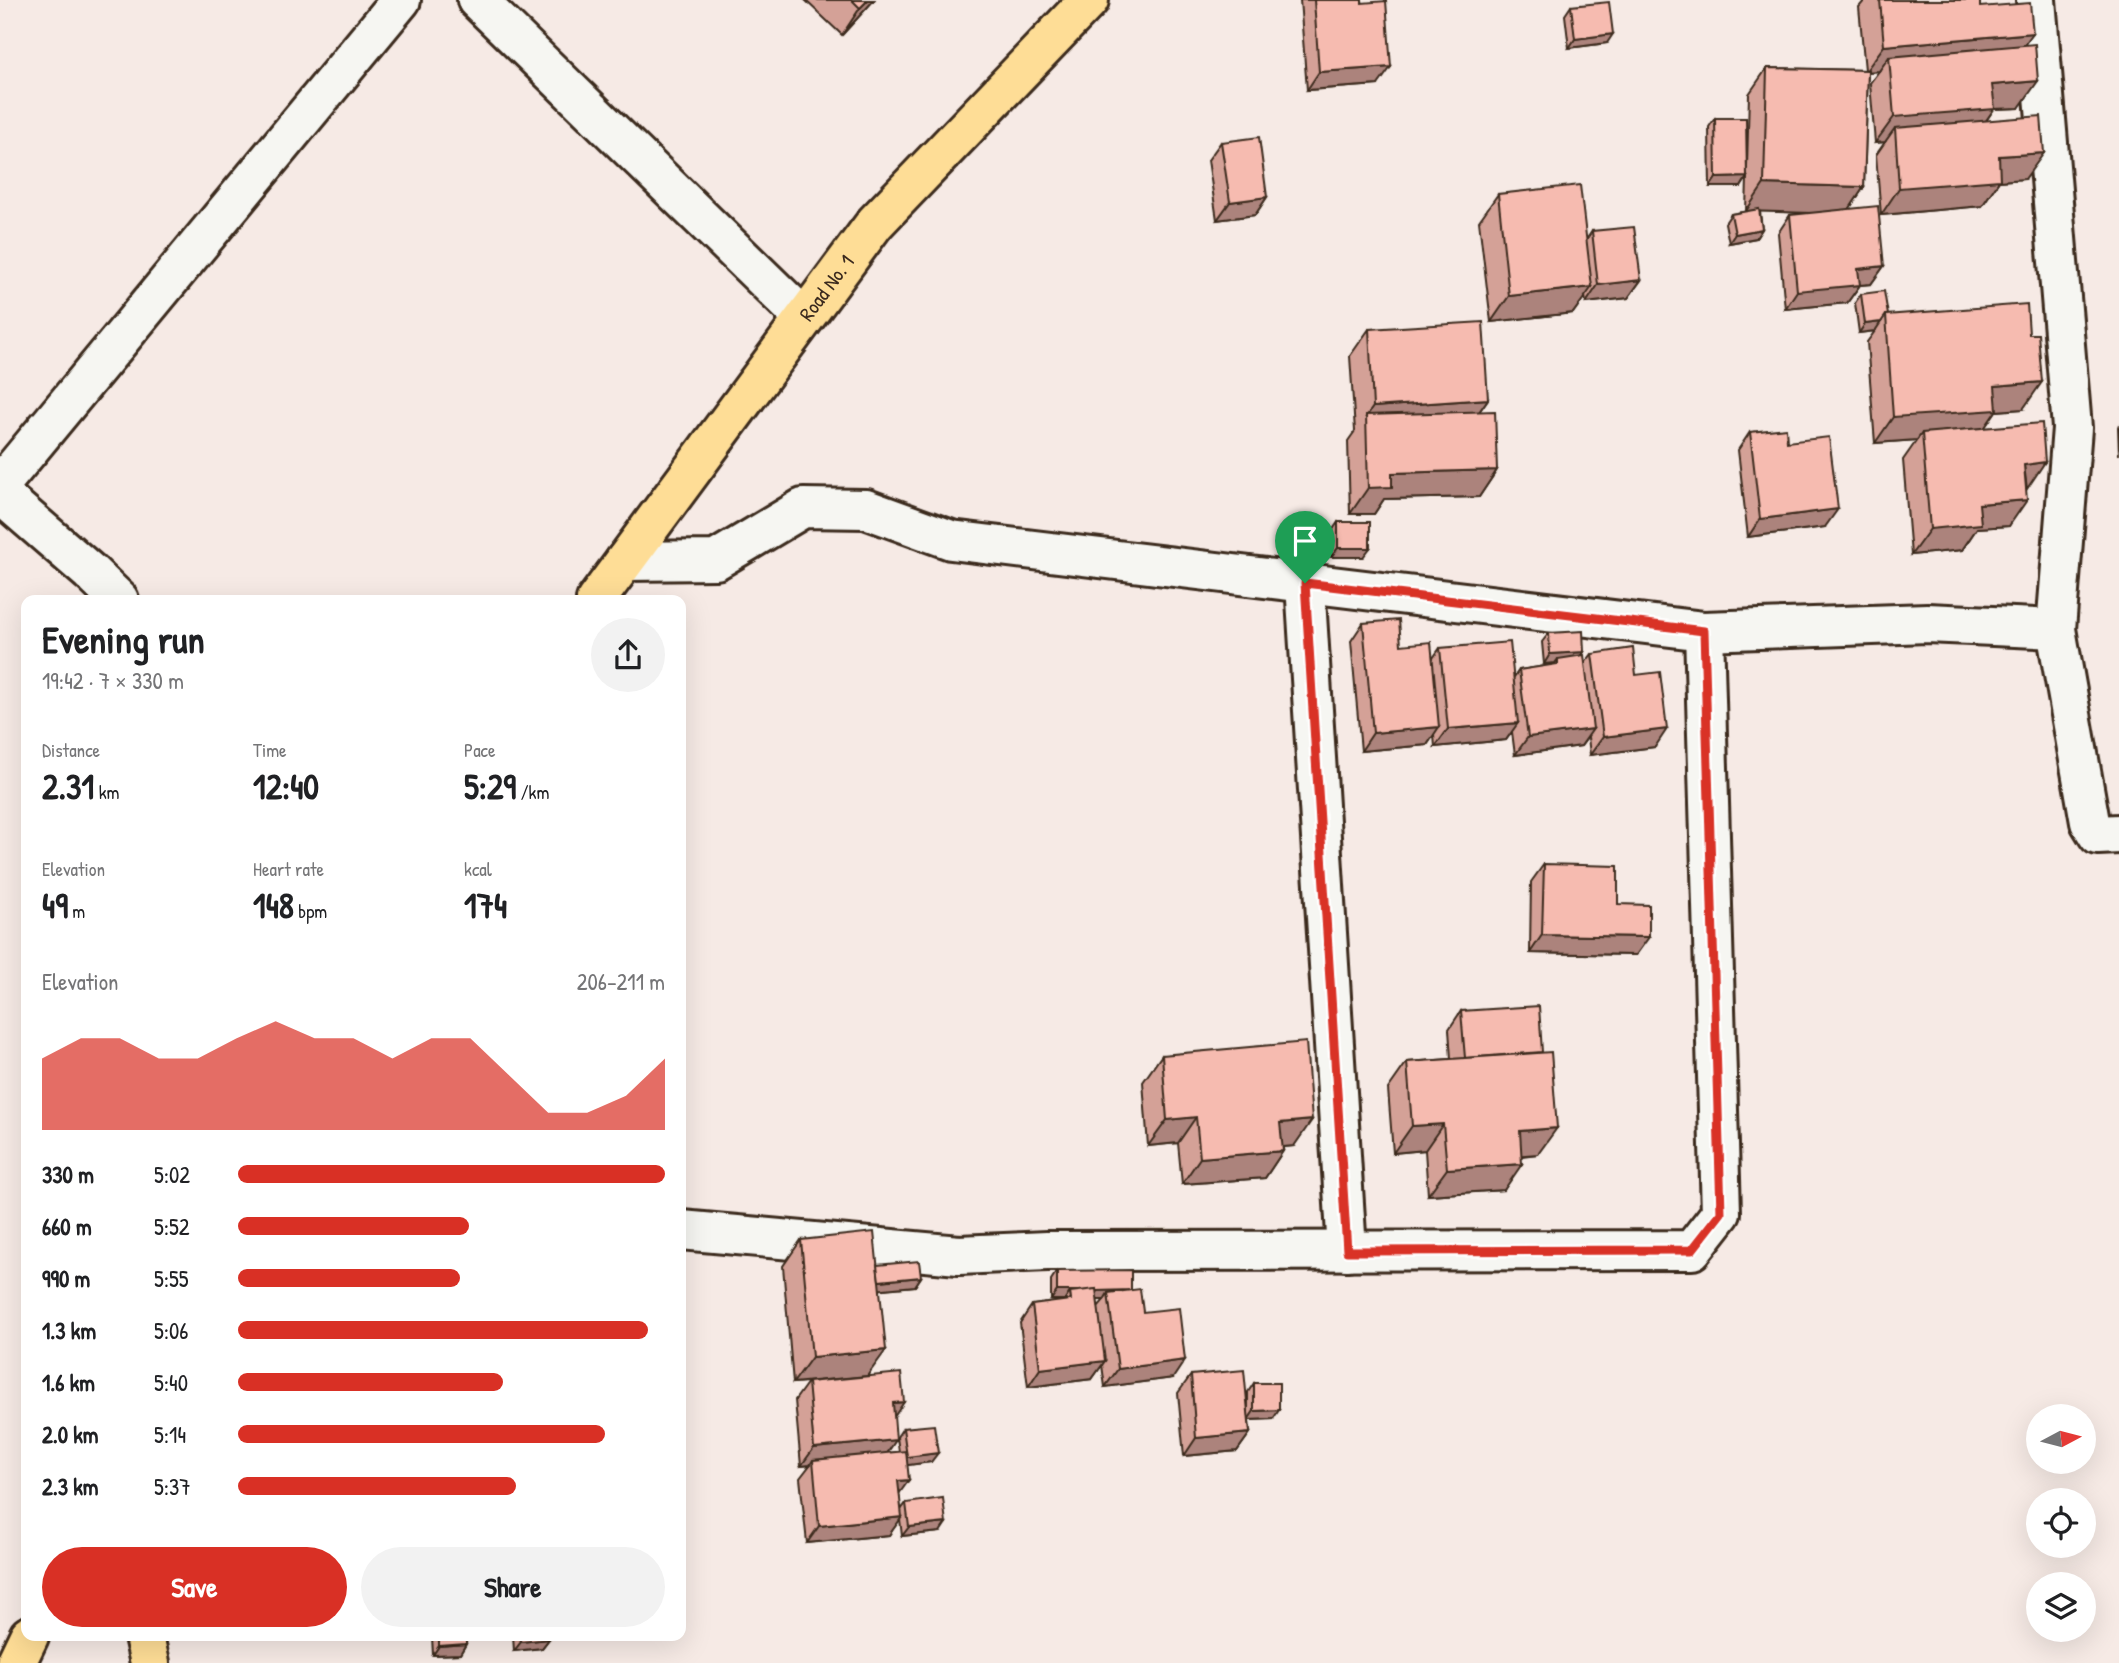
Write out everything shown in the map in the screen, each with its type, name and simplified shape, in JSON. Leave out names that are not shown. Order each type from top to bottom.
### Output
[{"type":"main road","name":"Road No. 1","points":[[600,595],[875,223],[1089,0]]},
{"type":"main road","points":[[16,1663],[27,1641]]},
{"type":"main road","points":[[145,1641],[150,1663]]},
{"type":"street","points":[[0,485],[401,0]]},
{"type":"street","points":[[477,0],[804,318]]},
{"type":"street","points":[[2036,0],[2072,428],[2056,629],[2090,822],[2098,835],[2119,834]]},
{"type":"street","points":[[0,494],[114,595]]},
{"type":"street","points":[[625,561],[716,560],[803,508],[866,509],[951,540],[1704,631],[1927,623],[2056,629]]},
{"type":"street","points":[[1305,583],[1347,1251]]},
{"type":"street","points":[[686,1230],[959,1255],[1047,1251],[1692,1250],[1721,1213],[1704,631]]},
{"type":"building","points":[[852,0],[868,0],[860,8]]},
{"type":"building","points":[[1314,0],[1362,0],[1362,3],[1386,1],[1391,67],[1319,72]]},
{"type":"building","points":[[1880,0],[1980,0],[1980,7],[2030,3],[2033,33],[1884,46]]},
{"type":"building","points":[[1609,2],[1613,34],[1575,39],[1571,6]]},
{"type":"building","points":[[2035,44],[2038,81],[1992,85],[1995,109],[1894,117],[1889,57]]},
{"type":"building","points":[[1767,68],[1868,70],[1864,187],[1764,184]]},
{"type":"building","points":[[2041,116],[2044,153],[1999,156],[2000,180],[1899,188],[1895,128]]},
{"type":"building","points":[[1715,118],[1746,118],[1747,177],[1716,178]]},
{"type":"building","points":[[1259,137],[1267,197],[1230,202],[1221,142]]},
{"type":"building","points":[[1580,185],[1592,287],[1509,296],[1498,194]]},
{"type":"building","points":[[1878,206],[1884,266],[1858,269],[1860,285],[1797,291],[1790,215]]},
{"type":"building","points":[[1759,209],[1762,229],[1735,234],[1731,214]]},
{"type":"building","points":[[1634,227],[1641,280],[1598,285],[1592,231]]},
{"type":"building","points":[[1884,291],[1888,315],[1881,322],[1865,324],[1861,294]]},
{"type":"building","points":[[2027,304],[2029,334],[2038,334],[2042,382],[1995,386],[1997,410],[1893,417],[1886,315]]},
{"type":"building","points":[[1483,322],[1488,399],[1373,407],[1369,329]]},
{"type":"building","points":[[1495,411],[1497,470],[1392,473],[1392,487],[1368,488],[1366,415]]},
{"type":"building","points":[[2042,423],[2045,462],[2024,465],[2027,500],[1979,504],[1981,524],[1930,529],[1922,433]]},
{"type":"building","points":[[1786,428],[1787,442],[1829,437],[1838,509],[1760,519],[1750,432]]},
{"type":"building","points":[[1338,522],[1370,522],[1370,548],[1338,548]]},
{"type":"building","points":[[1399,620],[1401,645],[1431,642],[1439,727],[1373,733],[1363,623]]},
{"type":"building","points":[[1583,631],[1584,652],[1550,654],[1549,633]]},
{"type":"building","points":[[1510,642],[1518,723],[1448,729],[1440,648]]},
{"type":"building","points":[[1633,648],[1636,675],[1660,672],[1667,729],[1603,737],[1592,654]]},
{"type":"building","points":[[1584,655],[1593,729],[1528,737],[1519,670],[1558,664],[1558,659]]},
{"type":"building","points":[[1544,864],[1618,866],[1618,904],[1649,905],[1649,937],[1542,935]]},
{"type":"building","points":[[1539,1006],[1542,1052],[1465,1058],[1461,1011]]},
{"type":"building","points":[[1306,1042],[1312,1120],[1280,1123],[1283,1151],[1200,1158],[1196,1117],[1167,1120],[1162,1055]]},
{"type":"building","points":[[1551,1052],[1557,1128],[1520,1131],[1522,1164],[1447,1169],[1443,1124],[1412,1126],[1407,1062]]},
{"type":"building","points":[[874,1232],[886,1350],[812,1357],[801,1240]]},
{"type":"building","points":[[919,1261],[921,1277],[879,1281],[877,1265]]},
{"type":"building","points":[[1131,1270],[1131,1290],[1057,1291],[1057,1271]]},
{"type":"building","points":[[1096,1289],[1105,1361],[1040,1369],[1032,1305],[1071,1300],[1070,1292]]},
{"type":"building","points":[[1140,1289],[1143,1312],[1179,1308],[1185,1360],[1118,1369],[1108,1293]]},
{"type":"building","points":[[1244,1370],[1250,1433],[1196,1438],[1191,1375]]},
{"type":"building","points":[[901,1373],[904,1402],[893,1403],[896,1440],[814,1448],[808,1382]]},
{"type":"building","points":[[1254,1383],[1279,1383],[1279,1410],[1254,1411]]},
{"type":"building","points":[[934,1425],[938,1453],[907,1457],[903,1428]]},
{"type":"building","points":[[906,1451],[909,1480],[898,1481],[902,1517],[819,1526],[813,1460]]},
{"type":"building","points":[[943,1498],[946,1523],[909,1527],[906,1503]]},
{"type":"building","points":[[439,1641],[466,1641],[466,1644],[439,1646]]},
{"type":"route","points":[[1305,583],[1704,631],[1721,1213],[1692,1250],[1347,1251],[1305,583]]}]
